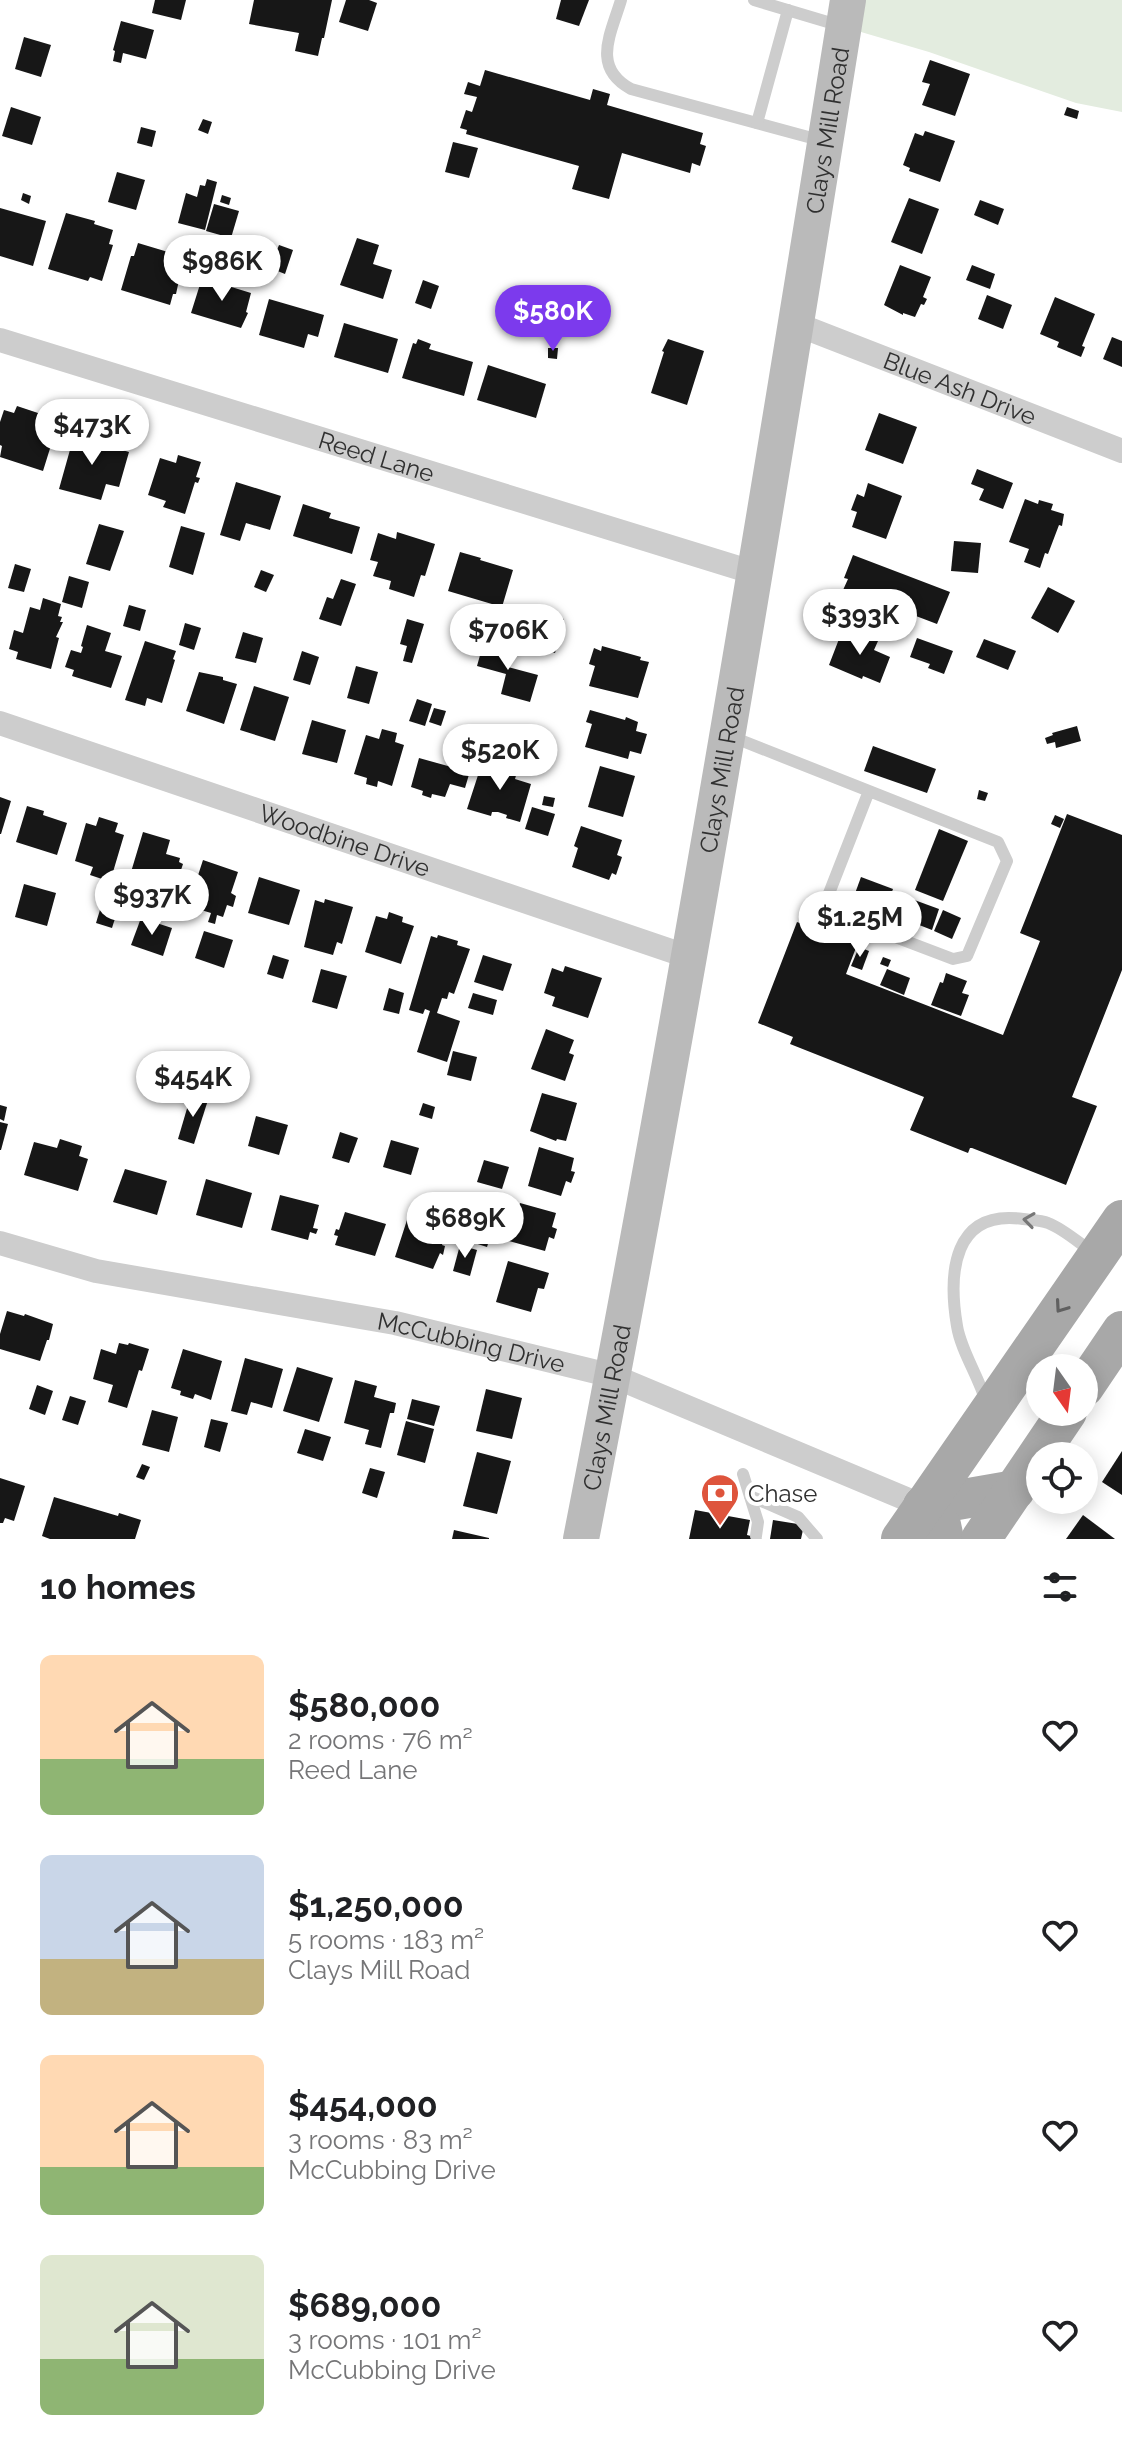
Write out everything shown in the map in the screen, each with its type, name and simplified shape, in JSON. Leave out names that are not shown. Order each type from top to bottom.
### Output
[{"type":"main road","name":"Clays Mill Road","points":[[581,1539],[689,957],[846,13]]},
{"type":"main road","points":[[917,1531],[989,1412],[1110,1262],[1122,1220]]},
{"type":"main road","points":[[1098,1366],[1122,1331]]},
{"type":"main road","points":[[981,1539],[1058,1426]]},
{"type":"main road","points":[[917,1531],[1015,1490]]},
{"type":"street","name":"Blue Ash Drive","points":[[796,324],[1122,451]]},
{"type":"street","name":"Reed Lane","points":[[0,340],[755,573]]},
{"type":"street","name":"Woodbine Drive","points":[[0,723],[689,957]]},
{"type":"street","name":"McCubbing Drive","points":[[0,1243],[96,1271],[395,1323],[613,1376],[917,1531]]},
{"type":"lane","points":[[621,0],[605,52],[611,70],[620,83],[631,89],[825,142]]},
{"type":"lane","points":[[754,0],[788,10],[846,13]]},
{"type":"lane","points":[[757,123],[788,10]]},
{"type":"lane","points":[[727,735],[869,791],[998,842],[1007,861],[967,956],[953,959],[832,913],[826,901],[869,791]]},
{"type":"lane","points":[[989,1412],[982,1387],[957,1330],[953,1287],[957,1258],[966,1238],[981,1222],[1005,1216],[1048,1223],[1110,1262]]},
{"type":"lane","points":[[743,1474],[758,1522],[756,1536]]},
{"type":"lane","points":[[750,1496],[798,1517],[817,1539]]},
{"type":"shaded area","points":[[848,0],[1122,0],[1122,112],[1076,103],[929,52],[844,27]]},
{"type":"building","points":[[155,0],[186,0],[181,20],[152,13]]},
{"type":"building","points":[[254,0],[332,0],[318,56],[295,51],[299,33],[249,24]]},
{"type":"building","points":[[346,0],[377,3],[368,31],[339,22]]},
{"type":"building","points":[[561,0],[589,0],[579,26],[556,19]]},
{"type":"building","points":[[121,21],[154,30],[146,59],[123,53],[121,63],[113,61]]},
{"type":"building","points":[[24,37],[51,45],[41,77],[15,69]]},
{"type":"building","points":[[930,60],[970,74],[955,116],[922,105],[930,84],[922,82]]},
{"type":"building","points":[[485,70],[590,100],[593,89],[610,94],[607,105],[703,133],[700,144],[706,146],[700,166],[692,163],[690,173],[622,153],[609,199],[572,189],[579,166],[466,134],[467,130],[460,128],[466,110],[472,112],[477,97],[464,94],[468,82],[480,86]]},
{"type":"building","points":[[11,107],[41,117],[32,145],[2,136]]},
{"type":"building","points":[[1067,107],[1079,111],[1077,119],[1064,115]]},
{"type":"building","points":[[203,119],[212,122],[208,134],[198,130]]},
{"type":"building","points":[[141,127],[156,131],[152,147],[137,143]]},
{"type":"building","points":[[925,131],[955,141],[940,182],[909,171],[910,168],[903,165],[915,133],[923,136]]},
{"type":"building","points":[[453,142],[478,148],[469,178],[445,172]]},
{"type":"building","points":[[117,172],[145,180],[136,210],[108,202]]},
{"type":"building","points":[[207,179],[217,182],[205,230],[178,223],[186,193],[197,197],[200,185],[205,186]]},
{"type":"building","points":[[23,193],[31,196],[29,204],[21,200]]},
{"type":"building","points":[[222,195],[231,198],[229,205],[220,202]]},
{"type":"building","points":[[909,198],[939,209],[922,254],[891,242]]},
{"type":"building","points":[[980,200],[1004,209],[998,225],[974,215]]},
{"type":"building","points":[[214,204],[239,211],[231,238],[206,231]]},
{"type":"building","points":[[0,208],[46,221],[33,266],[0,256]]},
{"type":"building","points":[[66,213],[113,230],[109,244],[113,245],[102,281],[90,277],[88,281],[48,269]]},
{"type":"building","points":[[357,238],[379,245],[373,264],[392,270],[383,299],[340,285]]},
{"type":"building","points":[[138,243],[168,252],[164,266],[181,271],[170,305],[121,290]]},
{"type":"building","points":[[279,245],[293,250],[285,274],[270,268]]},
{"type":"building","points":[[900,265],[931,277],[923,297],[927,299],[915,317],[903,315],[884,305]]},
{"type":"building","points":[[972,265],[995,274],[990,289],[966,280]]},
{"type":"building","points":[[202,278],[251,293],[248,313],[241,328],[191,313]]},
{"type":"building","points":[[423,280],[439,286],[431,309],[415,303]]},
{"type":"building","points":[[987,295],[1012,305],[1003,329],[978,319]]},
{"type":"building","points":[[1055,297],[1095,314],[1082,346],[1085,347],[1081,357],[1057,347],[1059,342],[1040,334]]},
{"type":"building","points":[[269,299],[324,315],[318,337],[308,334],[304,348],[259,335]]},
{"type":"building","points":[[344,323],[398,339],[388,373],[334,357]]},
{"type":"building","points":[[1112,337],[1122,341],[1122,367],[1103,359]]},
{"type":"building","points":[[418,339],[431,344],[429,349],[473,362],[464,396],[402,378],[413,343],[416,344]]},
{"type":"building","points":[[668,339],[704,351],[687,405],[651,393]]},
{"type":"building","points":[[548,348],[558,348],[557,359],[548,358]]},
{"type":"building","points":[[488,365],[546,384],[536,418],[477,400]]},
{"type":"building","points":[[17,406],[38,413],[37,419],[57,426],[43,471],[0,457],[0,422],[4,410],[14,413]]},
{"type":"building","points":[[879,413],[917,427],[903,464],[865,450]]},
{"type":"building","points":[[75,432],[96,438],[95,442],[129,452],[119,487],[106,484],[101,500],[59,489]]},
{"type":"building","points":[[178,455],[201,462],[196,477],[200,478],[198,483],[195,482],[185,514],[163,507],[166,501],[148,495],[160,458],[176,463]]},
{"type":"building","points":[[977,469],[1013,483],[1003,509],[979,500],[984,489],[971,484]]},
{"type":"building","points":[[236,482],[281,496],[270,530],[246,523],[240,541],[220,535]]},
{"type":"building","points":[[868,483],[902,496],[886,539],[852,527],[857,512],[851,510],[857,494],[864,497]]},
{"type":"building","points":[[1025,499],[1038,504],[1039,500],[1053,504],[1051,510],[1064,514],[1062,526],[1059,525],[1040,568],[1024,562],[1029,549],[1009,542]]},
{"type":"building","points":[[303,504],[331,513],[329,518],[360,527],[352,554],[293,536]]},
{"type":"building","points":[[99,524],[124,531],[110,571],[86,564]]},
{"type":"building","points":[[181,526],[205,533],[193,575],[169,567]]},
{"type":"building","points":[[397,532],[435,544],[425,576],[421,575],[414,597],[389,589],[391,581],[373,576],[378,562],[370,560],[378,533],[396,539]]},
{"type":"building","points":[[954,541],[981,543],[978,573],[951,571]]},
{"type":"building","points":[[460,552],[513,570],[502,607],[448,591]]},
{"type":"building","points":[[853,555],[950,592],[937,624],[908,613],[912,599],[904,596],[894,621],[839,599],[848,579],[844,578]]},
{"type":"building","points":[[15,564],[31,569],[24,592],[8,588]]},
{"type":"building","points":[[261,570],[274,575],[266,592],[254,587]]},
{"type":"building","points":[[69,576],[89,582],[82,608],[62,602]]},
{"type":"building","points":[[341,579],[356,584],[341,626],[319,619],[327,597],[333,599]]},
{"type":"building","points":[[1048,587],[1075,601],[1058,633],[1031,618]]},
{"type":"building","points":[[43,598],[61,604],[58,616],[62,617],[60,622],[63,622],[56,637],[59,638],[51,669],[16,659],[18,652],[9,649],[14,630],[23,633],[30,607],[40,610]]},
{"type":"building","points":[[129,605],[146,610],[140,631],[123,626]]},
{"type":"building","points":[[525,608],[564,619],[555,653],[528,645],[530,638],[517,634]]},
{"type":"building","points":[[407,619],[424,624],[412,663],[403,661],[407,646],[400,644]]},
{"type":"building","points":[[185,623],[201,628],[194,650],[179,645]]},
{"type":"building","points":[[87,625],[111,633],[105,651],[122,656],[111,688],[72,676],[74,670],[65,667],[71,650],[81,653]]},
{"type":"building","points":[[848,628],[878,641],[874,650],[890,657],[880,683],[829,665],[839,639],[843,640]]},
{"type":"building","points":[[243,632],[263,638],[256,663],[235,658]]},
{"type":"building","points":[[917,638],[953,651],[944,674],[928,668],[930,664],[910,657]]},
{"type":"building","points":[[984,639],[1016,651],[1008,670],[976,657]]},
{"type":"building","points":[[145,641],[176,651],[162,703],[147,698],[145,706],[125,700]]},
{"type":"building","points":[[484,641],[513,650],[508,667],[538,675],[530,702],[501,694],[506,674],[477,666]]},
{"type":"building","points":[[602,646],[649,662],[638,698],[589,686],[595,666],[589,664],[594,648],[601,651]]},
{"type":"building","points":[[302,651],[319,657],[310,685],[293,680]]},
{"type":"building","points":[[356,666],[378,672],[369,704],[347,698]]},
{"type":"building","points":[[199,672],[223,677],[223,680],[237,684],[224,724],[186,711]]},
{"type":"building","points":[[254,686],[289,697],[275,741],[240,730]]},
{"type":"building","points":[[417,699],[432,704],[425,726],[409,721]]},
{"type":"building","points":[[434,708],[446,711],[441,726],[429,722]]},
{"type":"building","points":[[590,710],[638,722],[636,731],[647,734],[641,754],[630,751],[628,759],[585,747],[592,724],[586,722]]},
{"type":"building","points":[[312,720],[346,730],[337,763],[302,754]]},
{"type":"building","points":[[1077,726],[1081,741],[1056,748],[1055,742],[1047,744],[1045,738],[1052,733]]},
{"type":"building","points":[[382,729],[397,733],[395,742],[404,745],[392,786],[378,781],[377,787],[366,784],[367,778],[354,774],[366,735],[379,739]]},
{"type":"building","points":[[873,746],[936,769],[927,793],[864,771]]},
{"type":"building","points":[[457,757],[473,761],[465,788],[450,784],[445,797],[432,794],[431,798],[411,787],[419,758],[455,768]]},
{"type":"building","points":[[496,759],[519,765],[515,779],[531,784],[520,822],[498,812],[492,812],[491,816],[467,809],[480,769],[493,772]]},
{"type":"building","points":[[600,766],[635,776],[623,817],[588,807]]},
{"type":"building","points":[[979,790],[988,793],[985,801],[977,799]]},
{"type":"building","points":[[544,796],[555,798],[553,807],[542,805]]},
{"type":"building","points":[[0,797],[11,801],[1,834],[0,834]]},
{"type":"building","points":[[27,806],[67,823],[57,855],[16,842]]},
{"type":"building","points":[[532,807],[555,814],[548,836],[525,829]]},
{"type":"building","points":[[1067,814],[1122,835],[1122,970],[1072,1097],[1097,1106],[1066,1185],[972,1148],[968,1153],[910,1130],[924,1097],[790,1044],[793,1037],[758,1023],[797,922],[857,945],[846,974],[1003,1035],[1040,941],[1020,933]]},
{"type":"building","points":[[1055,815],[1064,819],[1060,828],[1051,824]]},
{"type":"building","points":[[99,817],[118,823],[115,832],[124,835],[108,881],[90,875],[93,867],[75,861],[86,823],[96,826]]},
{"type":"building","points":[[581,826],[622,840],[617,855],[622,857],[616,875],[612,873],[609,880],[572,867],[578,848],[574,846]]},
{"type":"building","points":[[939,829],[968,841],[943,901],[915,890]]},
{"type":"building","points":[[143,832],[170,840],[166,854],[180,858],[179,862],[183,864],[181,870],[177,869],[171,890],[147,883],[146,887],[128,882]]},
{"type":"building","points":[[203,860],[238,872],[231,893],[236,896],[233,907],[227,905],[223,917],[217,915],[215,924],[208,922],[211,913],[188,906]]},
{"type":"building","points":[[259,877],[300,890],[289,925],[248,913]]},
{"type":"building","points":[[861,877],[893,889],[885,911],[853,899]]},
{"type":"building","points":[[24,884],[56,893],[47,926],[15,917]]},
{"type":"building","points":[[898,894],[939,909],[932,930],[891,914]]},
{"type":"building","points":[[325,899],[353,907],[342,944],[337,942],[333,955],[304,947],[315,900],[324,903]]},
{"type":"building","points":[[103,900],[119,906],[112,928],[96,923]]},
{"type":"building","points":[[943,910],[961,918],[952,939],[934,931]]},
{"type":"building","points":[[389,912],[403,917],[402,922],[414,926],[401,964],[365,952],[376,916],[387,919]]},
{"type":"building","points":[[890,916],[912,924],[907,938],[885,929]]},
{"type":"building","points":[[141,918],[172,928],[163,956],[131,945]]},
{"type":"building","points":[[204,931],[233,940],[224,968],[195,958]]},
{"type":"building","points":[[438,935],[458,941],[457,945],[470,949],[454,994],[449,992],[447,999],[442,998],[437,1013],[460,1021],[447,1062],[417,1052],[430,1011],[425,1009],[423,1014],[409,1010],[431,936],[437,938]]},
{"type":"building","points":[[859,947],[869,951],[862,970],[851,966]]},
{"type":"building","points":[[273,955],[289,960],[283,979],[267,974]]},
{"type":"building","points":[[483,955],[512,964],[503,991],[474,982]]},
{"type":"building","points":[[883,957],[891,960],[888,967],[880,964]]},
{"type":"building","points":[[565,966],[602,978],[588,1018],[552,1006],[555,997],[544,993],[552,968],[563,972]]},
{"type":"building","points":[[321,969],[347,976],[337,1009],[312,1002]]},
{"type":"building","points":[[887,969],[910,978],[904,995],[880,985]]},
{"type":"building","points":[[946,973],[967,981],[962,993],[969,995],[961,1016],[931,1005]]},
{"type":"building","points":[[389,988],[404,993],[399,1014],[383,1010]]},
{"type":"building","points":[[473,993],[497,1000],[493,1015],[468,1008]]},
{"type":"building","points":[[546,1029],[574,1040],[569,1053],[574,1055],[565,1081],[531,1069]]},
{"type":"building","points":[[453,1051],[477,1057],[471,1081],[447,1075]]},
{"type":"building","points":[[542,1093],[577,1103],[566,1141],[556,1141],[530,1131]]},
{"type":"building","points":[[191,1095],[208,1100],[194,1144],[178,1139]]},
{"type":"building","points":[[423,1103],[435,1107],[432,1119],[419,1115]]},
{"type":"building","points":[[0,1105],[7,1107],[4,1121],[0,1119]]},
{"type":"building","points":[[256,1116],[288,1125],[279,1155],[248,1146]]},
{"type":"building","points":[[0,1122],[8,1124],[1,1150],[0,1150]]},
{"type":"building","points":[[340,1132],[358,1138],[349,1163],[332,1158]]},
{"type":"building","points":[[60,1139],[82,1146],[79,1156],[88,1159],[78,1191],[24,1175],[34,1142],[57,1148]]},
{"type":"building","points":[[391,1140],[419,1148],[411,1175],[383,1167]]},
{"type":"building","points":[[539,1147],[574,1158],[571,1171],[575,1172],[571,1183],[566,1181],[561,1196],[528,1186]]},
{"type":"building","points":[[484,1160],[509,1167],[502,1189],[477,1182]]},
{"type":"building","points":[[125,1169],[167,1181],[157,1215],[113,1202]]},
{"type":"building","points":[[206,1179],[252,1193],[242,1228],[196,1215]]},
{"type":"building","points":[[280,1195],[319,1205],[313,1228],[318,1229],[316,1234],[310,1232],[308,1240],[271,1230]]},
{"type":"building","points":[[520,1203],[556,1213],[552,1227],[557,1229],[554,1239],[549,1237],[545,1251],[509,1241]]},
{"type":"building","points":[[345,1212],[386,1224],[375,1256],[335,1245],[338,1236],[334,1235]]},
{"type":"building","points":[[407,1220],[446,1232],[443,1255],[440,1253],[433,1269],[395,1257]]},
{"type":"building","points":[[463,1225],[491,1234],[487,1247],[459,1238]]},
{"type":"building","points":[[460,1245],[477,1250],[470,1276],[453,1271]]},
{"type":"building","points":[[508,1261],[549,1273],[544,1289],[538,1288],[531,1312],[496,1302]]},
{"type":"building","points":[[7,1311],[53,1324],[40,1361],[0,1349],[0,1334]]},
{"type":"building","points":[[119,1343],[149,1349],[127,1408],[108,1402],[113,1385],[93,1379],[101,1349],[116,1354]]},
{"type":"building","points":[[183,1349],[222,1361],[211,1400],[195,1394],[193,1399],[171,1388]]},
{"type":"building","points":[[245,1358],[283,1369],[272,1408],[251,1402],[247,1415],[231,1411]]},
{"type":"building","points":[[297,1367],[333,1378],[319,1422],[283,1411]]},
{"type":"building","points":[[355,1380],[377,1386],[374,1397],[396,1403],[394,1413],[390,1413],[381,1448],[365,1444],[369,1430],[344,1423]]},
{"type":"building","points":[[37,1385],[53,1391],[45,1415],[29,1409]]},
{"type":"building","points":[[486,1389],[522,1398],[512,1439],[476,1431]]},
{"type":"building","points":[[70,1396],[86,1401],[78,1425],[62,1420]]},
{"type":"building","points":[[412,1399],[440,1406],[434,1426],[407,1419]]},
{"type":"building","points":[[152,1410],[178,1417],[169,1452],[142,1445]]},
{"type":"building","points":[[211,1419],[228,1423],[220,1452],[204,1447]]},
{"type":"building","points":[[406,1421],[434,1429],[425,1463],[397,1455]]},
{"type":"building","points":[[305,1429],[331,1437],[323,1461],[297,1453]]},
{"type":"building","points":[[1122,1451],[1122,1495],[1102,1482]]},
{"type":"building","points":[[477,1452],[511,1461],[497,1514],[463,1506]]},
{"type":"building","points":[[142,1464],[150,1467],[144,1480],[136,1477]]},
{"type":"building","points":[[370,1468],[385,1472],[377,1498],[362,1493]]},
{"type":"building","points":[[0,1478],[25,1486],[14,1521],[5,1518],[0,1523]]},
{"type":"building","points":[[54,1497],[141,1520],[135,1539],[50,1539],[42,1536]]},
{"type":"building","name":"Chase","points":[[695,1510],[750,1520],[747,1535],[762,1539],[689,1539]]},
{"type":"building","points":[[1083,1515],[1115,1539],[1066,1539]]},
{"type":"building","name":"Chase","points":[[773,1520],[804,1525],[801,1539],[770,1539]]},
{"type":"building","points":[[454,1530],[489,1538],[489,1539],[452,1539]]},
{"type":"place","name":"Chase","points":[[720,1527]]}]
